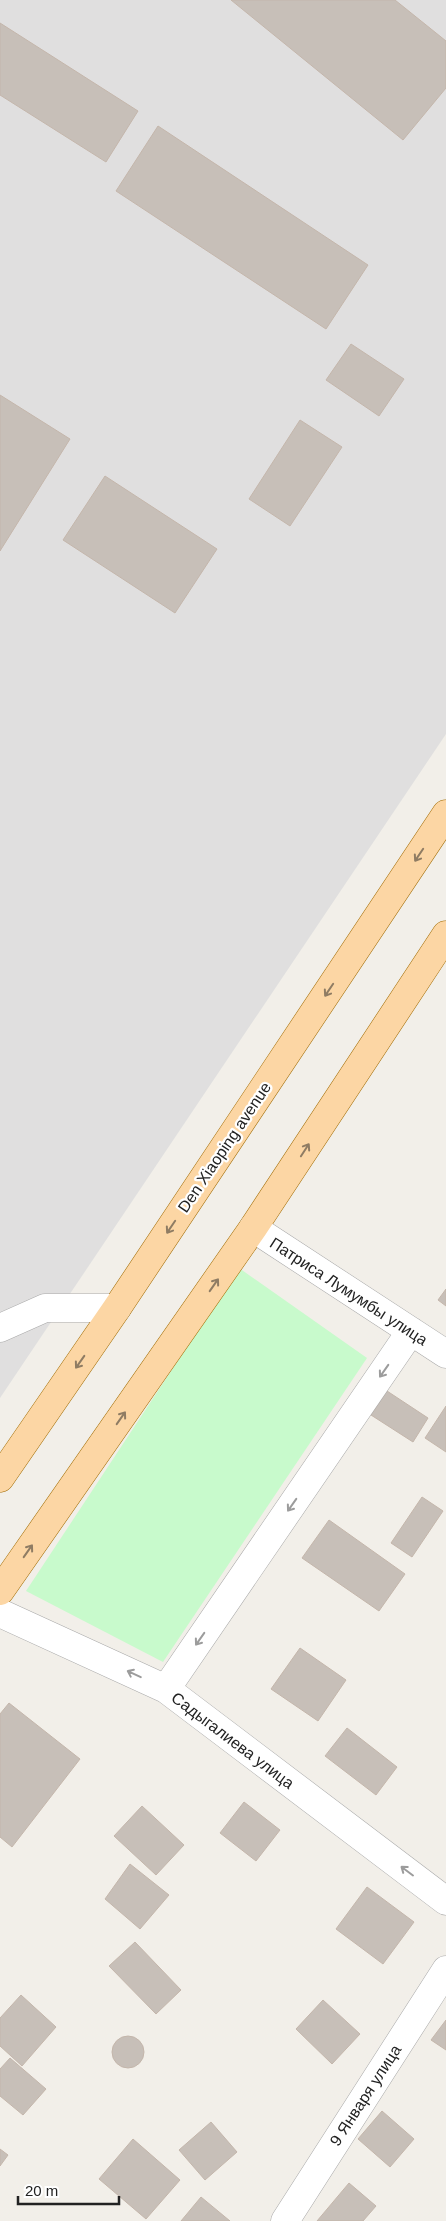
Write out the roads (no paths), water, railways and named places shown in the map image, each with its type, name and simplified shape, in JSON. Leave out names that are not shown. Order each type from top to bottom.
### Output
[{"type":"main road","name":"Den Xiaoping avenue","points":[[0,1478],[117,1308],[446,814]]},
{"type":"main road","points":[[0,1591],[253,1228],[446,935]]},
{"type":"street","name":"Патриса Лумумбы улица","points":[[253,1228],[446,1354]]},
{"type":"street","points":[[0,1328],[45,1308],[117,1308]]},
{"type":"street","points":[[166,1689],[412,1331]]},
{"type":"street","name":"Садыгалиева улица","points":[[0,1613],[166,1689],[446,1901]]},
{"type":"street","name":"9 Января улица","points":[[285,2221],[446,1970]]}]
